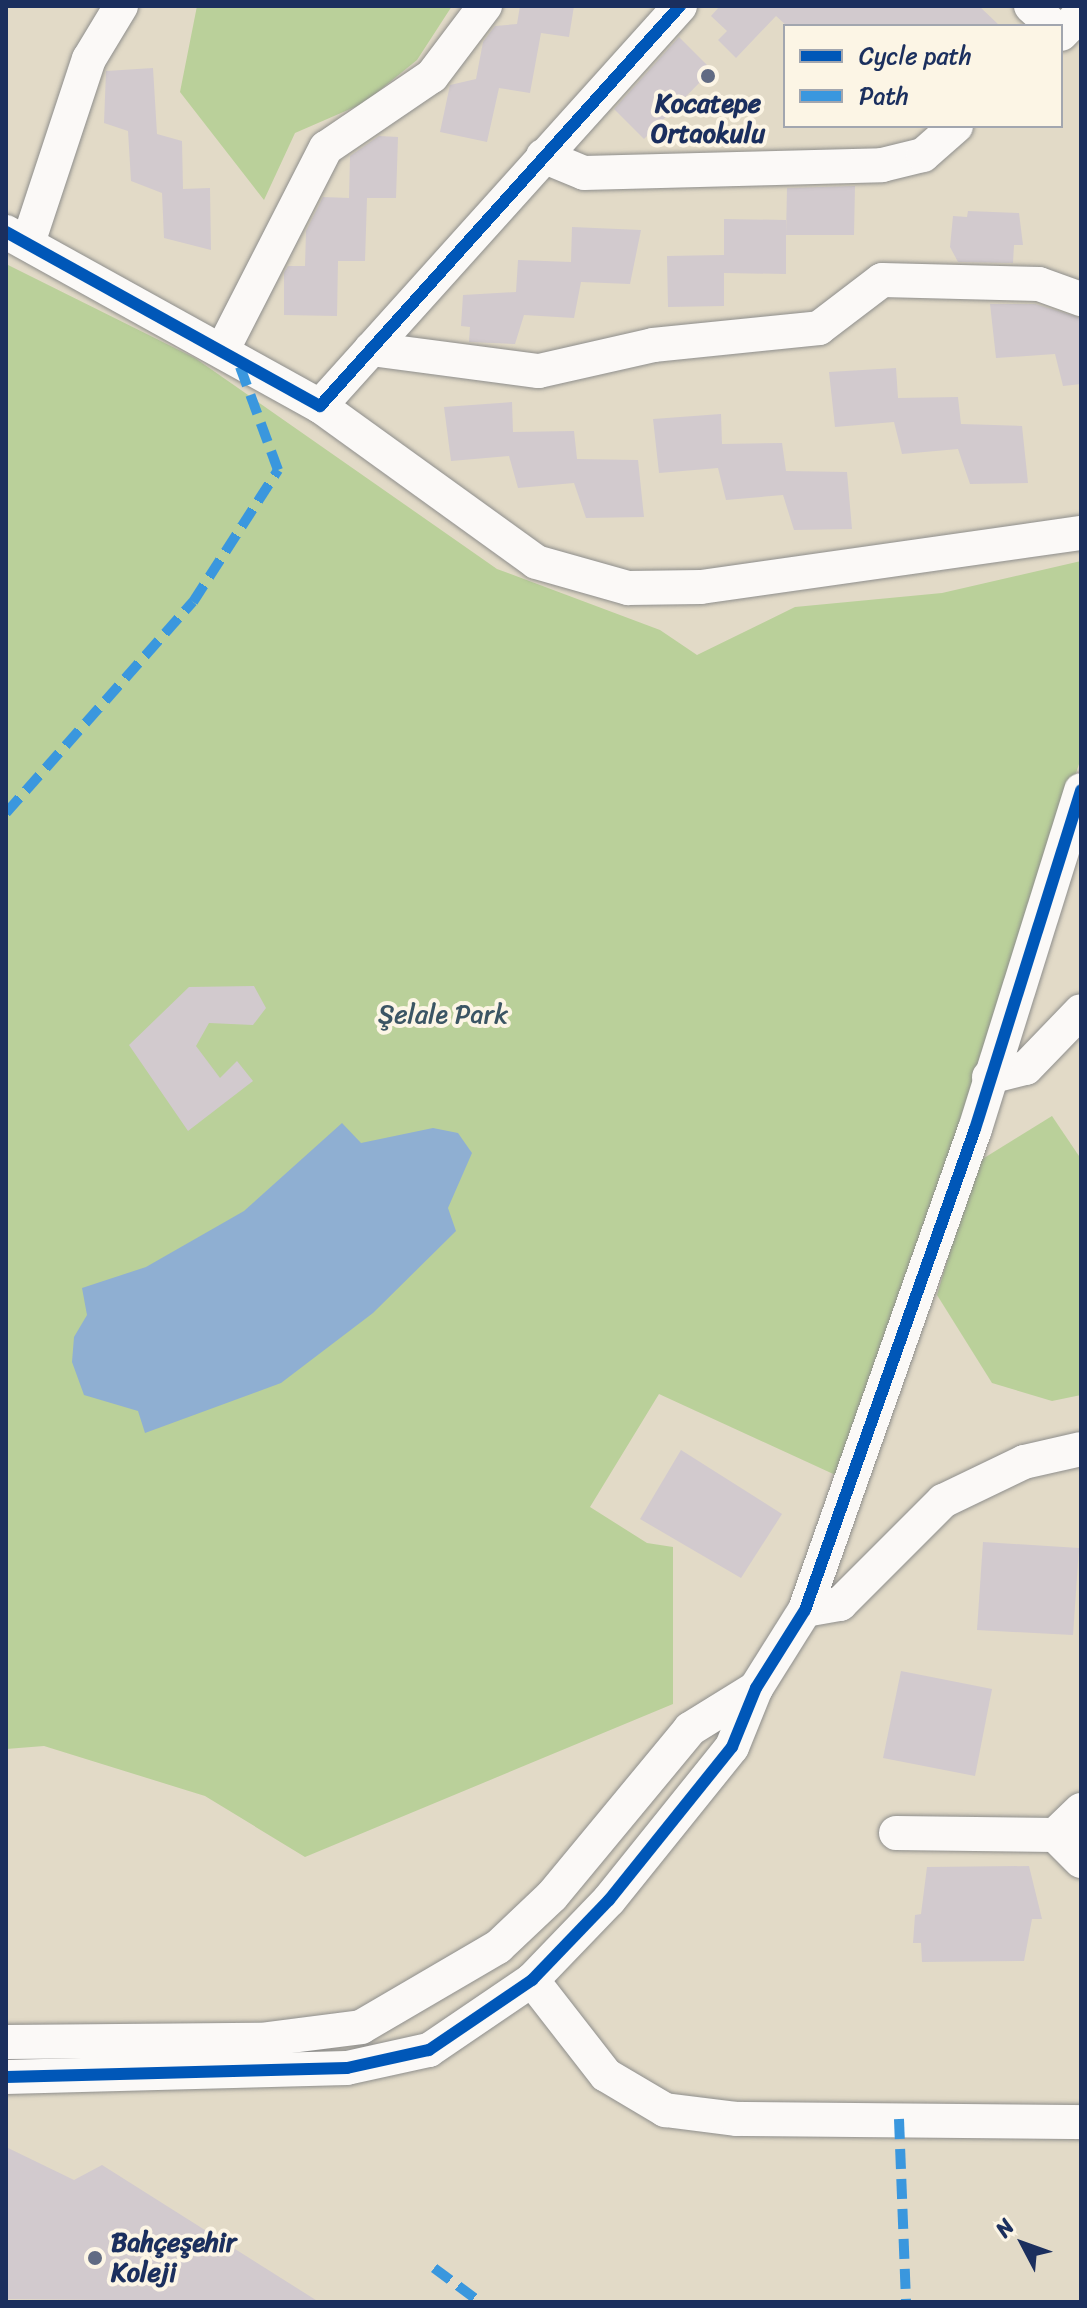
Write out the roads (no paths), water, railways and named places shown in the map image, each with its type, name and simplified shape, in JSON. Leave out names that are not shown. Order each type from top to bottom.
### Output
[{"type":"street","points":[[121,6],[89,59],[17,238],[224,347],[239,364],[320,406],[536,562],[628,588],[701,587],[1081,533]]},
{"type":"street","points":[[224,347],[326,148],[432,76],[485,6]]},
{"type":"street","points":[[320,406],[680,6]]},
{"type":"street","points":[[1031,6],[1051,24]]},
{"type":"street","points":[[1063,32],[1081,13]]},
{"type":"street","points":[[1063,36],[1081,51]]},
{"type":"street","points":[[543,156],[584,173],[882,165],[923,155],[954,128]]},
{"type":"street","points":[[371,349],[539,371],[653,345],[819,328],[882,280],[1039,284],[1081,299]]},
{"type":"street","points":[[6,2077],[347,2068],[429,2050],[532,1980],[609,1900],[732,1747],[756,1688],[805,1610],[989,1077],[1081,790]]},
{"type":"street","points":[[989,1077],[1026,1068],[1081,1011]]},
{"type":"street","points":[[805,1610],[840,1604],[943,1501],[1024,1462],[1081,1449]]},
{"type":"street","points":[[6,2042],[260,2040],[361,2027],[498,1947],[552,1896],[690,1729],[756,1688]]},
{"type":"street","points":[[1055,1835],[1081,1810]]},
{"type":"street","points":[[896,1833],[1055,1835],[1081,1861]]},
{"type":"street","points":[[532,1980],[606,2075],[665,2110],[737,2119],[1081,2122]]},
{"type":"water","points":[[342,1123],[361,1143],[433,1128],[458,1133],[472,1153],[448,1208],[456,1231],[373,1313],[281,1383],[145,1433],[138,1411],[84,1395],[72,1362],[74,1337],[87,1315],[82,1288],[146,1267],[244,1211]]},
{"type":"place","name":"Kocatepe Ortaokulu","points":[[708,76]]},
{"type":"place","name":"Bahçeşehir Koleji","points":[[95,2258]]},
{"type":"park label","name":"Şelale Park","points":[[443,1015]]}]
